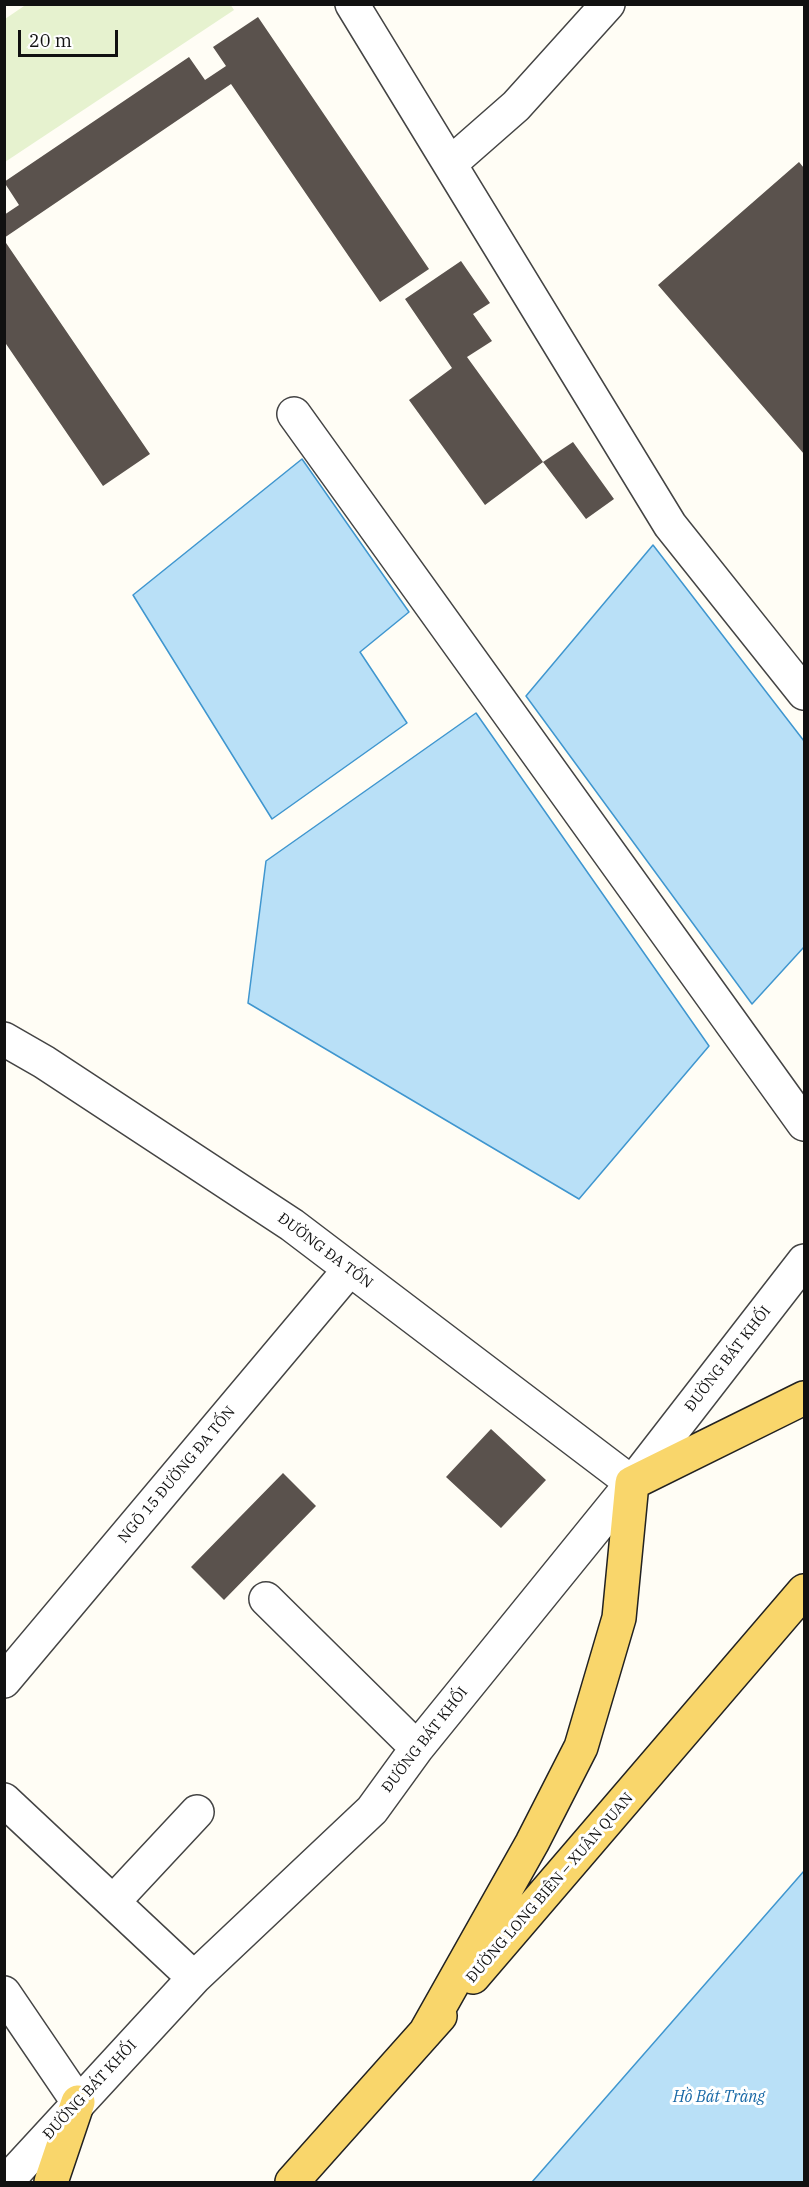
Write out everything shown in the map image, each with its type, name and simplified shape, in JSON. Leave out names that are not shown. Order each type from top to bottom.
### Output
[{"type":"main road","points":[[425,2033],[532,1843],[581,1747],[619,1618],[632,1483],[804,1398]]},
{"type":"main road","name":"ĐƯỜNG LONG BIÊN – XUÂN QUAN","points":[[292,2182],[425,2033],[804,1591]]},
{"type":"main road","points":[[51,2182],[78,2102]]},
{"type":"street","points":[[352,4],[670,525],[804,693]]},
{"type":"street","points":[[451,163],[516,106],[593,11]]},
{"type":"street","points":[[294,414],[804,1124]]},
{"type":"street","name":"ĐƯỜNG ĐA TỐN","points":[[4,1039],[44,1062],[292,1225],[632,1483]]},
{"type":"street","name":"ĐƯỜNG BÁT KHỐI","points":[[6,2182],[194,1978],[372,1810],[417,1748],[632,1483],[804,1261]]},
{"type":"street","name":"NGÕ 15 ĐƯỜNG ĐA TỐN","points":[[4,1681],[350,1269]]},
{"type":"street","points":[[266,1599],[417,1748]]},
{"type":"street","points":[[4,1800],[194,1978]]},
{"type":"street","points":[[114,1902],[197,1812]]},
{"type":"street","points":[[4,1993],[78,2102]]},
{"type":"green space","points":[[27,4],[230,4],[234,10],[5,162],[5,19]]},
{"type":"water","points":[[302,459],[409,612],[360,652],[407,723],[272,819],[133,595]]},
{"type":"water","points":[[653,545],[804,741],[804,947],[752,1004],[526,696]]},
{"type":"water","points":[[476,713],[709,1046],[579,1199],[248,1003],[266,861]]},
{"type":"water","name":"Hồ Bát Tràng","points":[[804,1871],[804,2182],[532,2182]]},
{"type":"building","points":[[258,17],[429,269],[380,302],[231,84],[4,238],[4,215],[19,205],[4,182],[189,57],[205,80],[226,66],[213,47]]},
{"type":"building","points":[[799,162],[804,168],[804,454],[658,285]]},
{"type":"building","points":[[4,240],[150,454],[103,486],[4,341]]},
{"type":"building","points":[[461,261],[490,303],[473,314],[492,341],[467,357],[543,462],[485,505],[409,400],[452,368],[405,299]]},
{"type":"building","points":[[573,442],[614,499],[586,519],[543,462]]},
{"type":"building","points":[[491,1429],[546,1480],[501,1528],[446,1477]]},
{"type":"building","points":[[283,1473],[316,1506],[224,1600],[191,1567]]}]
